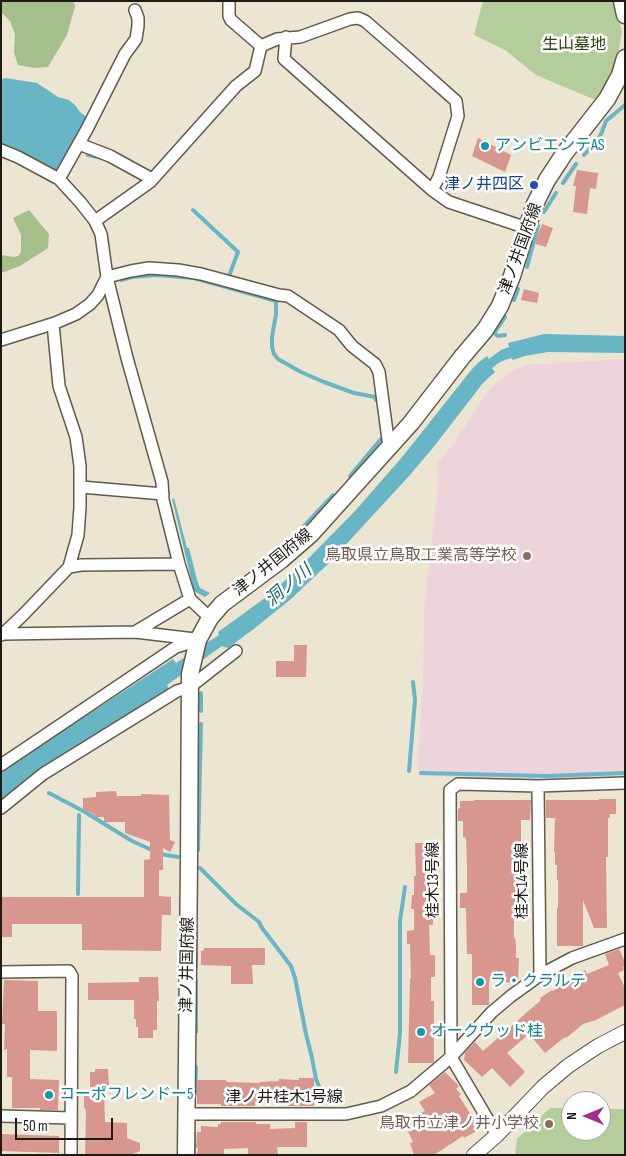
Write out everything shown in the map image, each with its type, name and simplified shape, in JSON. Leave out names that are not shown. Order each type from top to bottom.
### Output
[{"type":"main road","points":[[622,1],[625,15]]},
{"type":"main road","name":"津ノ井国府線","points":[[186,1155],[190,681],[203,630],[222,604],[281,560],[311,534],[411,423],[485,330],[500,306],[512,276],[535,204],[547,180],[564,154],[619,86],[625,58]]},
{"type":"street","points":[[218,6],[229,6],[230,20],[261,46]]},
{"type":"street","points":[[59,179],[125,54],[136,39],[138,18],[135,10]]},
{"type":"street","points":[[261,46],[277,39],[300,36],[350,19],[358,18],[365,21],[456,101],[458,116],[439,176],[432,190]]},
{"type":"street","points":[[286,38],[284,59],[432,190],[449,202],[527,228]]},
{"type":"street","points":[[95,221],[152,179],[236,86],[255,71],[261,46]]},
{"type":"street","points":[[78,144],[110,156],[152,179]]},
{"type":"street","points":[[1,150],[59,179],[81,202],[95,221],[101,234],[107,276],[162,482],[163,500],[179,564],[190,599],[203,630]]},
{"type":"street","points":[[107,276],[149,268],[178,270],[288,296],[339,330],[352,346],[375,364],[379,372],[389,447]]},
{"type":"street","points":[[1,340],[53,324],[76,314],[90,304],[98,295],[107,276]]},
{"type":"street","points":[[2,635],[69,567],[78,535],[80,466],[76,437],[59,386],[53,324]]},
{"type":"street","points":[[80,486],[163,494]]},
{"type":"street","points":[[69,567],[81,565],[179,564]]},
{"type":"street","points":[[135,632],[190,599]]},
{"type":"street","points":[[2,635],[203,630]]},
{"type":"street","points":[[1,766],[203,630]]},
{"type":"street","points":[[1,808],[43,774],[177,691],[236,651]]},
{"type":"street","name":"桂木13号線","points":[[451,1057],[450,790],[458,784],[538,786],[625,783]]},
{"type":"street","name":"桂木14号線","points":[[538,786],[540,975]]},
{"type":"street","name":"津ノ井桂木1号線","points":[[186,1114],[346,1114],[381,1106],[411,1091],[451,1057],[492,1012],[540,975],[572,958],[625,940]]},
{"type":"street","points":[[1,972],[68,971],[72,976],[70,1155]]},
{"type":"street","points":[[474,1155],[543,1087],[568,1066],[598,1046],[625,1032]]},
{"type":"street","points":[[451,1057],[497,1134]]},
{"type":"street","points":[[1,1116],[71,1118]]},
{"type":"shaded area","name":"鳥取県立鳥取工業高等学校","points":[[625,359],[625,776],[548,780],[418,776],[424,610],[439,478],[436,464],[453,445],[491,388],[510,372],[525,365]]},
{"type":"green space","points":[[1,1],[73,1],[75,6],[67,35],[48,67],[34,68],[18,65],[14,53],[15,34],[10,21],[1,12]]},
{"type":"green space","name":"生山墓地","points":[[483,1],[614,1],[622,32],[615,70],[603,95],[593,99],[536,75],[505,50],[474,35]]},
{"type":"green space","points":[[29,210],[49,234],[48,248],[20,266],[1,273],[1,255],[14,257],[18,256],[21,252],[21,235],[13,218]]},
{"type":"green space","name":"鳥取市立津ノ井小学校","points":[[550,1108],[561,1108],[561,1141],[611,1141],[611,1109],[625,1109],[625,1155],[515,1155],[517,1139]]},
{"type":"water","points":[[5,78],[37,83],[58,97],[69,100],[87,117],[56,175],[1,145],[1,80]]},
{"type":"water","name":"洞ノ川","points":[[544,334],[625,336],[625,353],[548,352],[513,360],[511,358],[500,362],[492,368],[495,372],[483,383],[409,476],[329,563],[291,599],[228,648],[222,646],[167,685],[169,689],[31,775],[1,801],[1,773],[173,659],[176,663],[219,635],[218,632],[265,598],[298,569],[355,511],[403,456],[479,362],[487,356],[489,359],[501,350],[509,347],[508,343]]},
{"type":"water","points":[[174,498],[200,588],[210,593],[205,597],[194,591],[172,499]]},
{"type":"building","name":"アンビエンテAS","points":[[478,138],[511,155],[505,172],[472,156]]},
{"type":"building","points":[[577,170],[598,173],[596,189],[590,188],[587,214],[573,212],[576,186],[573,186]]},
{"type":"building","points":[[542,224],[553,228],[546,247],[535,242]]},
{"type":"building","points":[[524,289],[539,293],[537,303],[521,300]]},
{"type":"building","points":[[294,645],[307,645],[306,677],[276,677],[276,661],[294,661]]},
{"type":"building","points":[[116,791],[117,796],[141,796],[141,794],[169,795],[170,840],[175,842],[170,852],[163,848],[163,870],[159,870],[159,896],[171,897],[171,915],[162,915],[161,951],[82,950],[82,924],[12,924],[12,937],[1,937],[1,897],[144,897],[144,860],[150,859],[150,842],[125,833],[125,822],[104,822],[104,817],[95,817],[95,815],[83,809],[83,798],[96,797],[96,792]]},
{"type":"building","points":[[616,799],[616,814],[610,814],[610,818],[608,818],[608,857],[606,857],[607,928],[594,928],[583,900],[583,946],[557,946],[558,880],[554,852],[555,818],[546,818],[546,800]]},
{"type":"building","points":[[531,800],[530,820],[521,820],[521,861],[518,861],[519,902],[514,902],[514,938],[516,958],[519,958],[518,982],[489,981],[489,1005],[472,1005],[472,954],[467,954],[466,908],[460,908],[460,893],[467,893],[467,864],[466,838],[463,837],[463,821],[458,821],[458,809],[460,808],[460,801]]},
{"type":"building","points":[[415,843],[435,843],[433,925],[429,925],[430,955],[435,955],[435,977],[431,977],[431,1001],[434,1001],[434,1062],[432,1063],[408,1063],[411,979],[410,944],[407,944],[407,931],[414,930],[414,909],[411,909],[412,895],[414,895],[414,876],[416,876]]},
{"type":"building","points":[[204,948],[265,948],[265,965],[252,965],[253,984],[231,984],[231,966],[201,965],[201,951]]},
{"type":"building","points":[[619,949],[625,962],[624,970],[618,973],[625,988],[625,1005],[596,1020],[583,1024],[545,1053],[529,1034],[507,1053],[525,1072],[510,1087],[492,1068],[482,1077],[464,1060],[465,1052],[475,1042],[483,1051],[541,1000],[540,998],[585,970],[587,974],[609,965],[605,954]]},
{"type":"building","points":[[139,977],[158,977],[157,1030],[153,1030],[153,1038],[138,1038],[138,1027],[136,1027],[136,1019],[134,1019],[134,1000],[88,1000],[88,983],[139,982]]},
{"type":"building","points":[[4,980],[38,981],[38,1011],[57,1011],[57,1051],[30,1050],[30,1079],[59,1080],[58,1110],[12,1108],[12,1077],[7,1077],[7,1049],[4,1050],[5,1024],[2,1024]]},
{"type":"building","points":[[95,1069],[108,1069],[109,1086],[104,1086],[105,1122],[127,1123],[127,1138],[140,1143],[140,1151],[131,1155],[85,1155],[86,1112],[84,1108],[84,1091],[90,1091],[90,1072],[95,1072]]},
{"type":"building","points":[[445,1072],[459,1086],[456,1089],[461,1094],[459,1096],[480,1129],[464,1138],[463,1136],[434,1155],[414,1155],[410,1143],[413,1142],[403,1121],[425,1111],[419,1102],[435,1093],[429,1085]]},
{"type":"building","points":[[299,1078],[314,1078],[314,1106],[288,1106],[288,1101],[255,1101],[255,1106],[197,1104],[197,1080],[260,1083],[279,1081],[279,1079],[299,1080]]},
{"type":"building","points":[[221,1122],[270,1124],[270,1129],[295,1128],[295,1122],[307,1122],[307,1147],[277,1147],[278,1155],[248,1155],[248,1148],[224,1149],[224,1155],[197,1155],[197,1132],[201,1132],[201,1126],[218,1127],[218,1124],[221,1124]]},
{"type":"building","points":[[1,1134],[59,1136],[59,1153],[1,1151]]},
{"type":"waterway","points":[[584,155],[597,141],[606,121],[625,105]]},
{"type":"waterway","points":[[88,155],[98,157]]},
{"type":"waterway","points":[[563,183],[576,164]]},
{"type":"waterway","points":[[544,212],[556,193]]},
{"type":"waterway","points":[[193,210],[238,252],[229,276]]},
{"type":"waterway","points":[[527,267],[538,226]]},
{"type":"waterway","points":[[121,280],[157,275],[194,278],[276,301],[272,347],[278,359],[324,382],[354,393],[375,397],[376,400]]},
{"type":"waterway","points":[[514,300],[518,289]]},
{"type":"waterway","points":[[505,317],[494,333],[498,336],[505,335]]},
{"type":"waterway","points":[[350,476],[381,439]]},
{"type":"waterway","points":[[304,526],[333,495]]},
{"type":"waterway","points":[[409,771],[415,700],[413,682]]},
{"type":"waterway","points":[[201,693],[201,711]]},
{"type":"waterway","points":[[198,850],[201,724]]},
{"type":"waterway","points":[[421,773],[547,776],[625,773]]},
{"type":"waterway","points":[[49,793],[85,812],[132,841],[154,851]]},
{"type":"waterway","points":[[78,894],[79,815]]},
{"type":"waterway","points":[[160,854],[178,857]]},
{"type":"waterway","points":[[200,868],[236,904],[259,922],[291,966],[316,1079],[322,1094]]},
{"type":"waterway","points":[[396,1072],[400,1033],[400,921],[405,887]]},
{"type":"waterway","points":[[196,932],[196,967]]},
{"type":"waterway","points":[[196,981],[196,1032]]},
{"type":"waterway","points":[[195,1094],[196,1067]]},
{"type":"waterway","points":[[194,1132],[194,1155]]},
{"type":"place","name":"アンビエンテAS","points":[[485,146]]},
{"type":"place","name":"津ノ井四区","points":[[534,185]]},
{"type":"place","name":"鳥取県立鳥取工業高等学校","points":[[527,556]]},
{"type":"place","name":"ラ・クラルテ","points":[[480,982]]},
{"type":"place","name":"オークウッド桂","points":[[421,1032]]},
{"type":"place","name":"コーポフレンドー5","points":[[49,1095]]},
{"type":"place","name":"鳥取市立津ノ井小学校","points":[[549,1124]]}]
